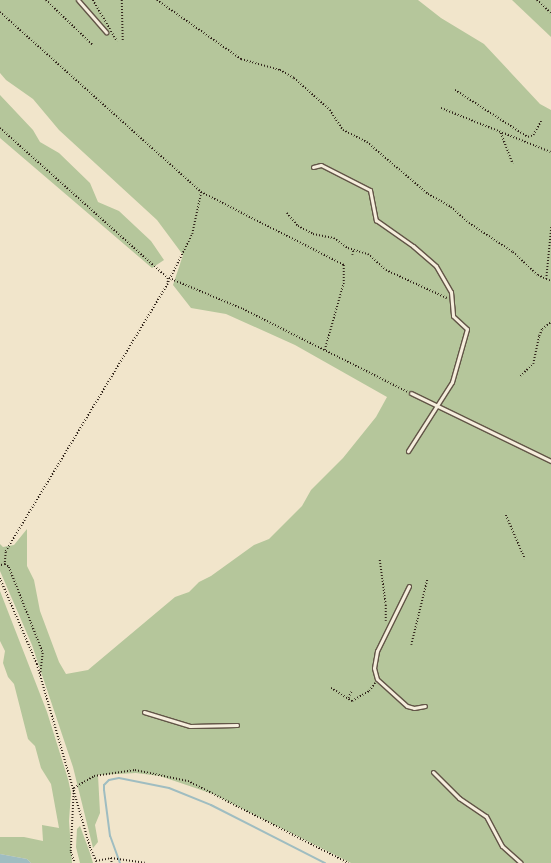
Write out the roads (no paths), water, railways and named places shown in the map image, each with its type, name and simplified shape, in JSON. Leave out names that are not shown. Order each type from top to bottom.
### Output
[{"type":"lane","points":[[78,0],[106,32]]},
{"type":"lane","points":[[313,167],[321,165],[370,190],[376,220],[413,246],[436,266],[449,287],[453,316],[468,332],[455,365],[452,382],[408,452]]},
{"type":"lane","points":[[411,393],[551,462]]},
{"type":"lane","points":[[409,586],[377,651],[374,668],[377,679],[407,706],[414,708],[425,706]]},
{"type":"lane","points":[[144,712],[190,726],[236,725]]},
{"type":"lane","points":[[433,772],[459,798],[486,816],[502,846],[521,863]]},
{"type":"water","points":[[0,854],[27,859],[31,863],[0,863]]},
{"type":"waterway","points":[[120,863],[110,836],[104,790],[104,785],[109,780],[119,778],[169,788],[211,805],[325,863]]}]
